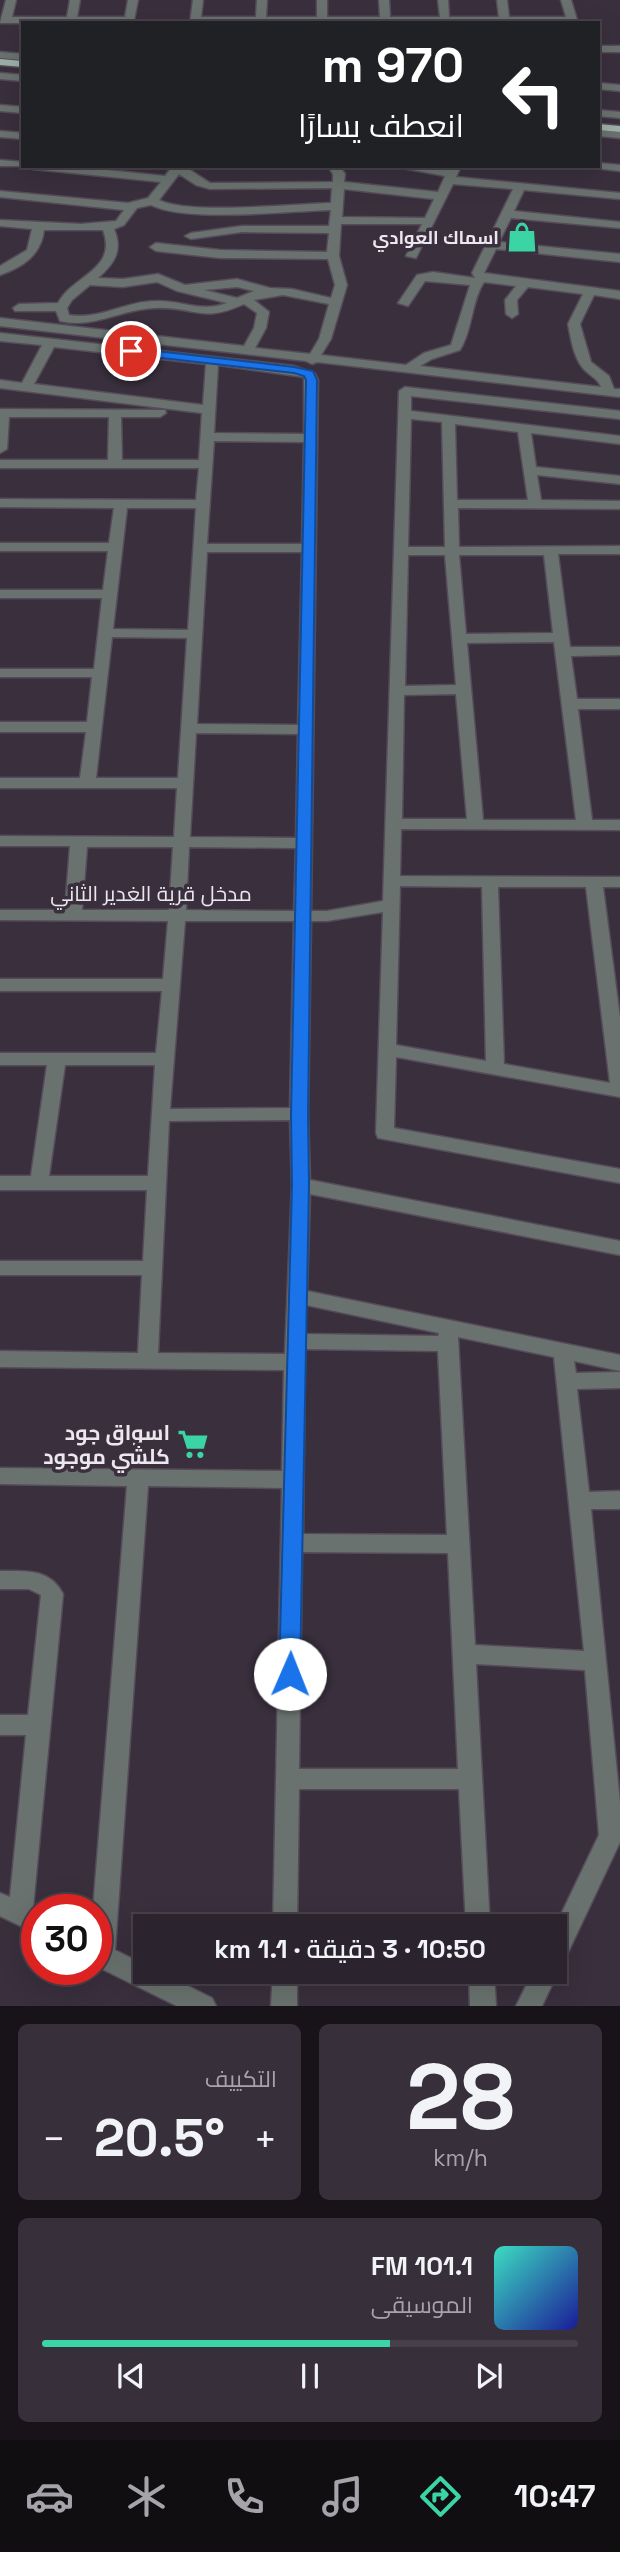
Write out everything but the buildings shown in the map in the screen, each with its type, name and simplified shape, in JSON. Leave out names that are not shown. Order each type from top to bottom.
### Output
[{"type":"main road","points":[[0,62],[21,64]]},
{"type":"main road","points":[[0,69],[21,71]]},
{"type":"main road","points":[[600,120],[620,122]]},
{"type":"main road","points":[[600,127],[620,129]]},
{"type":"street","points":[[11,0],[3,20],[129,20],[133,0]]},
{"type":"street","points":[[71,20],[75,0]]},
{"type":"street","points":[[198,0],[195,21],[573,21],[566,0]]},
{"type":"street","points":[[261,21],[262,0]]},
{"type":"street","points":[[322,0],[322,21]]},
{"type":"street","points":[[384,0],[385,21]]},
{"type":"street","points":[[443,0],[444,21]]},
{"type":"street","points":[[502,0],[505,21]]},
{"type":"street","points":[[600,49],[620,50]]},
{"type":"street","points":[[0,55],[21,57]]},
{"type":"street","points":[[0,76],[21,78]]},
{"type":"street","points":[[600,86],[620,88]]},
{"type":"street","points":[[0,108],[21,110]]},
{"type":"street","points":[[600,113],[620,115]]},
{"type":"street","points":[[600,133],[620,135]]},
{"type":"street","points":[[0,134],[21,136]]},
{"type":"street","points":[[0,163],[21,165]]},
{"type":"street","points":[[600,166],[620,169]]},
{"type":"street","points":[[76,168],[169,180]]},
{"type":"street","points":[[0,194],[131,207],[152,201],[178,168],[197,183],[210,186],[337,184],[441,196]]},
{"type":"street","points":[[312,360],[325,339],[341,285],[333,256],[339,174],[334,168]]},
{"type":"street","points":[[413,168],[520,187],[620,196]]},
{"type":"street","points":[[412,256],[452,173]]},
{"type":"street","points":[[406,370],[428,356],[456,347],[463,335],[474,286],[479,280],[478,273],[520,187]]},
{"type":"street","points":[[152,201],[164,207],[195,211],[337,206]]},
{"type":"street","points":[[0,223],[38,227],[108,227],[121,223],[131,207]]},
{"type":"street","points":[[507,214],[620,225]]},
{"type":"street","points":[[191,236],[242,229],[429,221]]},
{"type":"street","points":[[0,271],[23,262],[35,245],[38,227]]},
{"type":"street","points":[[108,227],[114,235],[112,256],[88,281],[64,299],[61,307],[64,318],[97,318],[152,304],[203,311],[271,292]]},
{"type":"street","points":[[492,245],[620,258]]},
{"type":"street","points":[[156,247],[220,254],[333,256]]},
{"type":"street","points":[[404,303],[421,278],[433,276],[620,295]]},
{"type":"street","points":[[88,281],[123,283],[158,278],[186,289],[244,301],[263,312],[263,320],[246,352]]},
{"type":"street","points":[[186,289],[237,283],[271,292],[335,302]]},
{"type":"street","points":[[512,314],[511,300],[524,285]]},
{"type":"street","points":[[590,292],[574,324],[584,364],[588,370],[605,379],[615,393]]},
{"type":"street","points":[[19,308],[61,307]]},
{"type":"street","points":[[92,334],[97,318]]},
{"type":"street","points":[[0,322],[615,393]]},
{"type":"street","points":[[0,337],[212,360],[309,374],[312,380],[299,1114],[301,1185],[295,1351],[285,1914]]},
{"type":"street","points":[[26,387],[50,342]]},
{"type":"street","points":[[148,1359],[160,1115],[177,916],[212,360]]},
{"type":"street","points":[[0,384],[209,411]]},
{"type":"street","points":[[620,415],[405,391],[385,1133],[620,1176]]},
{"type":"street","points":[[71,413],[74,393]]},
{"type":"street","points":[[0,449],[2,413],[209,411]]},
{"type":"street","points":[[115,413],[115,464]]},
{"type":"street","points":[[405,414],[620,440]]},
{"type":"street","points":[[448,419],[452,551],[475,824]]},
{"type":"street","points":[[524,428],[534,504]]},
{"type":"street","points":[[207,437],[311,438]]},
{"type":"street","points":[[0,464],[205,464]]},
{"type":"street","points":[[530,470],[620,480]]},
{"type":"street","points":[[0,503],[203,504]]},
{"type":"street","points":[[87,784],[121,503]]},
{"type":"street","points":[[450,504],[620,505]]},
{"type":"street","points":[[0,547],[117,547]]},
{"type":"street","points":[[200,548],[309,548]]},
{"type":"street","points":[[550,550],[585,825]]},
{"type":"street","points":[[401,551],[620,550]]},
{"type":"street","points":[[0,594],[111,594]]},
{"type":"street","points":[[106,633],[195,634]]},
{"type":"street","points":[[459,639],[620,651]]},
{"type":"street","points":[[0,673],[100,673]]},
{"type":"street","points":[[397,691],[463,689]]},
{"type":"street","points":[[570,704],[620,704]]},
{"type":"street","points":[[0,727],[94,727]]},
{"type":"street","points":[[189,728],[306,730]]},
{"type":"street","points":[[0,783],[186,783]]},
{"type":"street","points":[[394,824],[620,825]]},
{"type":"street","points":[[0,841],[304,843]]},
{"type":"street","points":[[73,916],[79,842]]},
{"type":"street","points":[[392,881],[620,882]]},
{"type":"street","points":[[490,881],[495,1068]]},
{"type":"street","points":[[387,1049],[620,1089],[594,881]]},
{"type":"street","name":"مدخل قرية الغدير الثاني","points":[[0,915],[327,916],[391,905]]},
{"type":"street","points":[[0,985],[171,985]]},
{"type":"street","points":[[0,1059],[164,1059]]},
{"type":"street","points":[[39,1183],[57,1059]]},
{"type":"street","points":[[160,1115],[299,1114]]},
{"type":"street","points":[[0,1183],[157,1183]]},
{"type":"street","points":[[301,1185],[620,1248]]},
{"type":"street","points":[[0,1268],[151,1268]]},
{"type":"street","points":[[297,1296],[448,1336],[563,1351],[620,1363]]},
{"type":"street","points":[[0,1359],[148,1359],[295,1351],[448,1336]]},
{"type":"street","points":[[448,1336],[477,1914]]},
{"type":"street","points":[[563,1351],[616,1827],[567,1928]]},
{"type":"street","points":[[566,1381],[620,1380]]},
{"type":"street","points":[[0,1476],[293,1480]]},
{"type":"street","points":[[104,1894],[138,1477]]},
{"type":"street","points":[[579,1501],[620,1500]]},
{"type":"street","points":[[292,1543],[458,1544]]},
{"type":"street","points":[[0,1580],[39,1581],[48,1586],[52,1594],[19,1914]]},
{"type":"street","points":[[464,1654],[596,1661]]},
{"type":"street","points":[[0,1725],[37,1725]]},
{"type":"street","points":[[288,1779],[470,1779]]},
{"type":"street","points":[[112,1961],[188,2003]]},
{"type":"street","points":[[284,2006],[285,1984]]},
{"type":"street","points":[[482,1984],[483,2006]]},
{"type":"street","points":[[529,2006],[539,1984]]},
{"type":"place","name":"اسماك العوادي","points":[[522,237]]},
{"type":"place","name":"اسواق جود كلشي موجود","points":[[193,1444]]},
{"type":"route","points":[[131,351],[294,370],[309,374],[312,380],[299,1114],[301,1185],[295,1341],[290,1674]]}]
